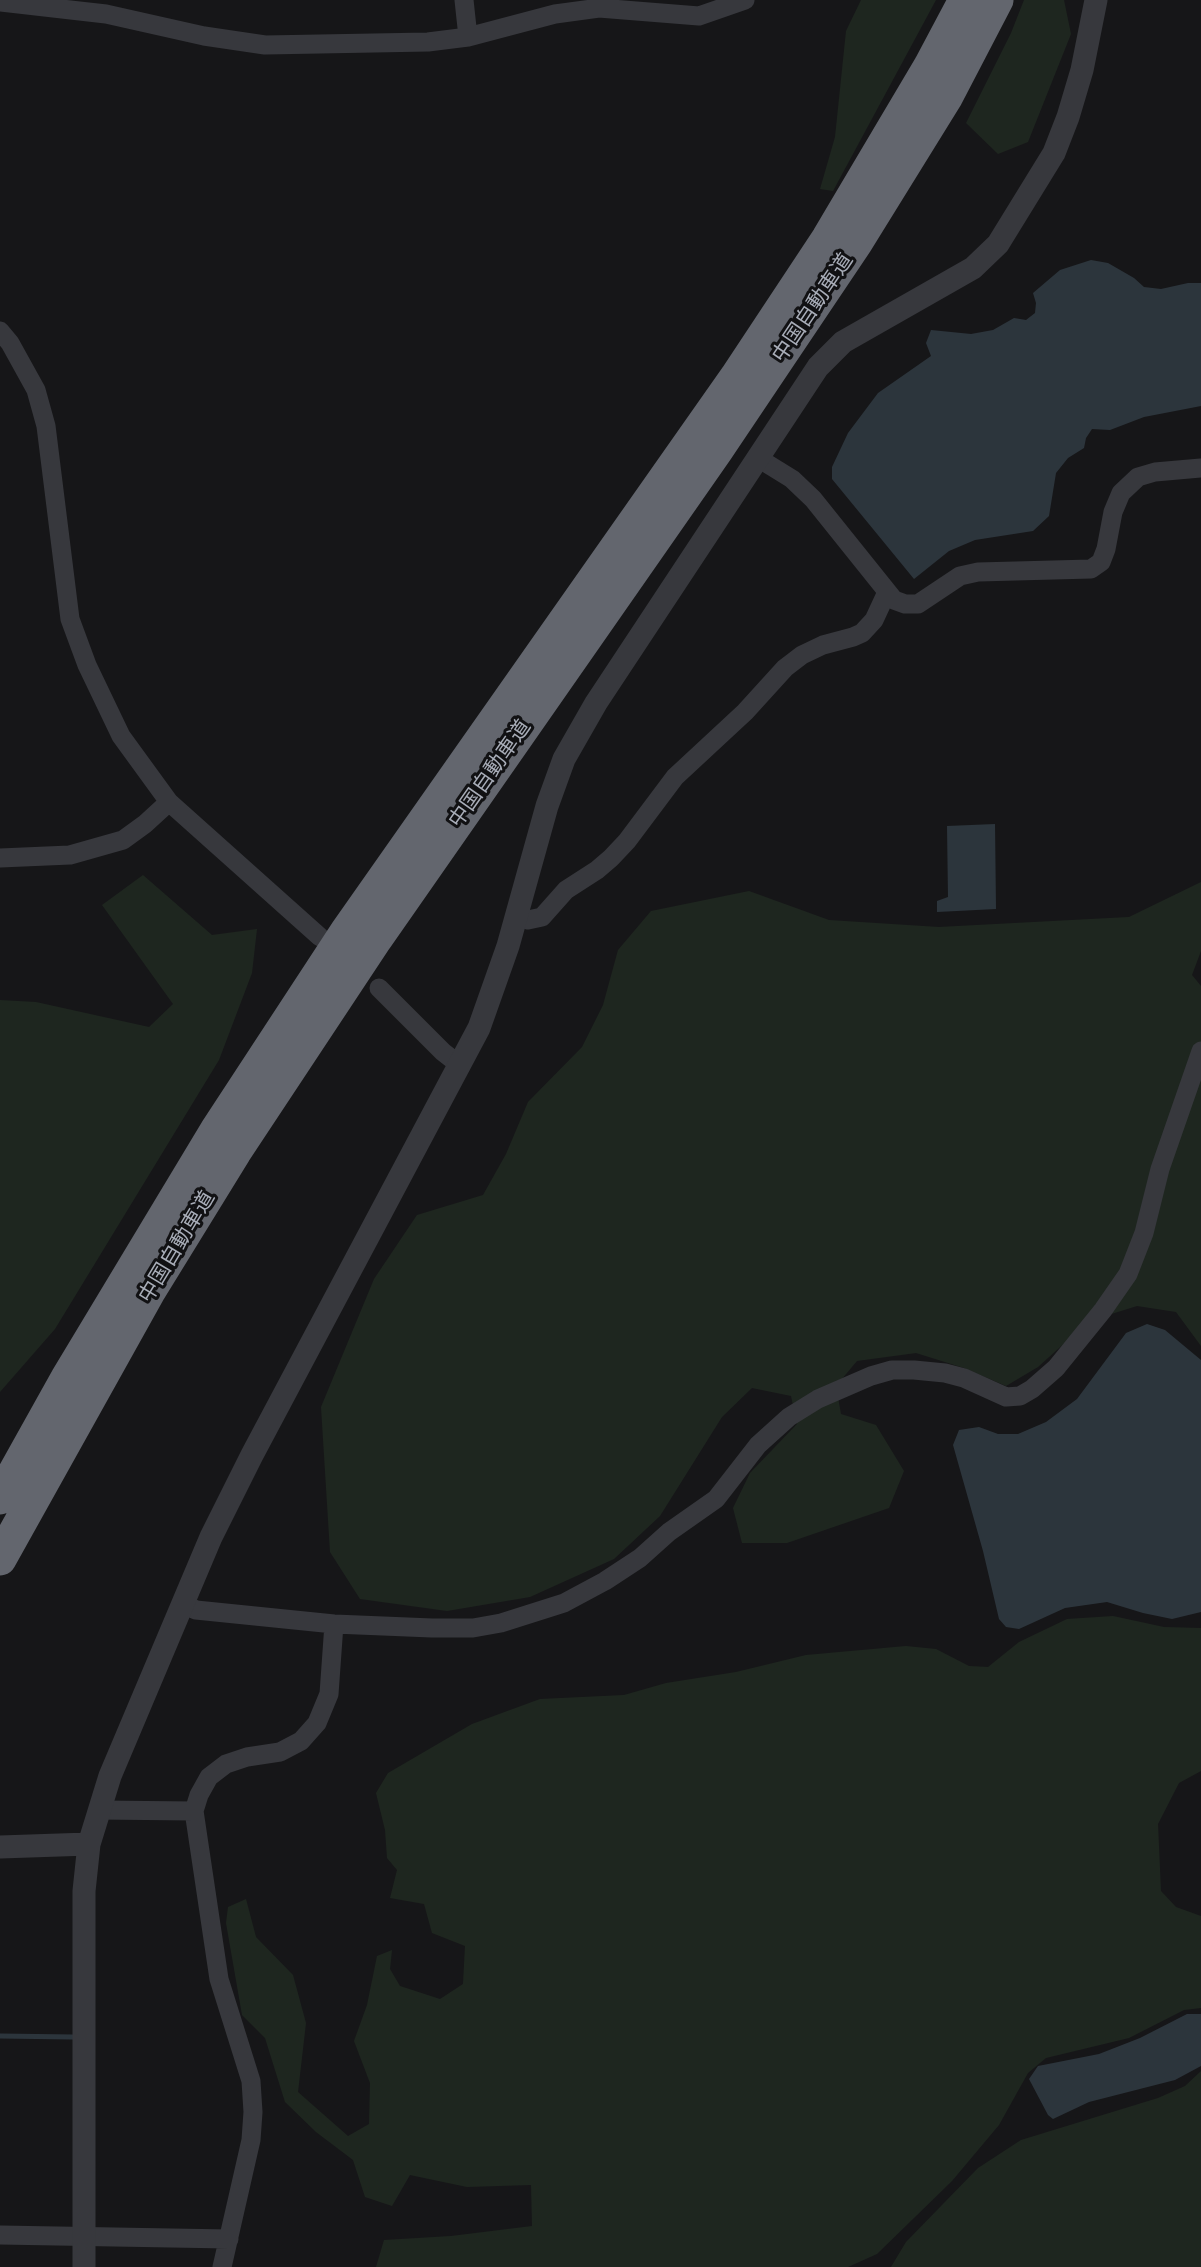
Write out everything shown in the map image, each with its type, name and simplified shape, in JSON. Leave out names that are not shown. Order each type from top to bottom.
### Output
[{"type":"highway","name":"中国自動車道","points":[[0,1498],[67,1378],[217,1129],[346,932],[736,377],[828,238],[930,66],[965,0]]},
{"type":"highway","name":"中国自動車道","points":[[0,1559],[150,1290],[242,1140],[376,939],[717,450],[856,243],[947,96],[997,0]]},
{"type":"highway","points":[[0,1582],[72,1429]]},
{"type":"street","points":[[464,0],[468,37]]},
{"type":"street","points":[[84,2267],[84,1891],[89,1844],[110,1776],[211,1537],[479,1028],[564,759],[604,691],[818,366],[843,342],[973,268],[998,244],[1054,153],[1082,69],[1096,0]]},
{"type":"street","points":[[0,2],[106,14],[204,36],[265,45],[428,42],[468,37],[555,14],[599,8],[699,16],[737,2]]},
{"type":"street","points":[[0,331],[36,390],[46,426],[70,619],[87,665],[121,736],[169,802],[320,937]]},
{"type":"street","points":[[758,458],[792,479],[813,499],[894,600],[905,604],[918,604],[960,576],[978,572],[1091,569],[1101,562],[1113,512],[1121,493],[1138,477],[1155,472],[1201,468]]},
{"type":"street","points":[[516,917],[528,920],[542,917],[566,890],[611,858],[675,777],[745,712],[785,668],[802,655],[823,645],[862,633],[874,620],[887,592]]},
{"type":"street","points":[[0,858],[70,855],[122,840],[169,802]]},
{"type":"street","points":[[379,988],[443,1052],[461,1066]]},
{"type":"street","points":[[183,1604],[196,1610],[334,1624],[472,1628],[501,1623],[564,1604],[640,1558],[669,1532],[716,1499],[758,1445],[789,1417],[818,1399],[892,1370],[945,1373],[964,1378],[1006,1397],[1020,1396],[1032,1389],[1064,1358],[1129,1274],[1144,1233],[1160,1169],[1201,1051]]},
{"type":"street","points":[[222,2267],[251,2140],[253,2112],[251,2081],[219,1979],[194,1811],[209,1777],[226,1764],[247,1757],[280,1752],[300,1741],[317,1723],[329,1694],[334,1624]]},
{"type":"street","points":[[98,1810],[194,1811]]},
{"type":"street","points":[[0,1847],[89,1844]]},
{"type":"street","points":[[0,2235],[229,2239]]},
{"type":"shaded area","points":[[861,0],[936,0],[833,191],[820,189],[835,137],[846,31]]},
{"type":"shaded area","points":[[1024,0],[1064,0],[1071,34],[1028,142],[998,154],[966,123],[1011,33]]},
{"type":"shaded area","points":[[1091,260],[1108,263],[1144,287],[1161,289],[1201,283],[1201,406],[1144,417],[1110,430],[1092,429],[1084,448],[1068,458],[1056,473],[1049,516],[1033,531],[975,540],[949,551],[914,579],[832,479],[832,467],[848,433],[878,393],[931,356],[926,343],[931,330],[971,334],[993,330],[1014,318],[1026,320],[1035,313],[1033,293],[1060,270]]},
{"type":"shaded area","points":[[995,824],[996,909],[937,912],[937,901],[948,897],[947,826]]},
{"type":"shaded area","points":[[143,875],[212,935],[257,929],[252,973],[219,1060],[55,1329],[0,1392],[0,1000],[36,1002],[149,1027],[173,1004],[102,905]]},
{"type":"shaded area","points":[[1201,882],[1201,951],[1192,975],[1201,986],[1201,1346],[1176,1312],[1137,1306],[1089,1321],[1038,1367],[1006,1386],[964,1368],[916,1353],[857,1361],[836,1386],[841,1414],[876,1425],[904,1471],[889,1508],[787,1543],[742,1543],[733,1508],[750,1473],[797,1424],[791,1396],[752,1388],[722,1417],[660,1516],[614,1559],[530,1597],[447,1611],[360,1599],[330,1552],[321,1407],[374,1279],[417,1215],[483,1195],[506,1154],[528,1102],[582,1047],[603,1005],[618,950],[651,911],[749,891],[829,920],[939,927],[1129,917]]},
{"type":"shaded area","points":[[1147,1324],[1165,1330],[1201,1360],[1201,1612],[1172,1619],[1107,1602],[1065,1608],[1019,1629],[1006,1627],[999,1619],[953,1445],[959,1430],[979,1427],[998,1434],[1018,1434],[1046,1422],[1077,1399],[1126,1333]]},
{"type":"shaded area","points":[[1113,1616],[1164,1627],[1201,1628],[1201,1771],[1179,1783],[1158,1824],[1161,1891],[1176,1907],[1201,1916],[1201,2008],[1184,2010],[1129,2038],[1046,2058],[1028,2073],[999,2125],[952,2181],[877,2254],[848,2267],[376,2267],[384,2240],[451,2236],[532,2226],[531,2185],[467,2187],[410,2175],[392,2206],[365,2197],[353,2160],[316,2132],[285,2102],[265,2038],[242,2015],[226,1923],[228,1907],[246,1899],[256,1937],[293,1975],[306,2023],[298,2092],[348,2136],[369,2124],[370,2083],[354,2041],[367,2005],[377,1956],[392,1950],[390,1969],[400,1986],[440,1999],[463,1984],[465,1946],[432,1933],[424,1904],[390,1898],[397,1870],[387,1858],[385,1830],[376,1793],[388,1773],[472,1724],[540,1699],[624,1695],[666,1683],[736,1672],[806,1655],[906,1646],[936,1649],[969,1666],[988,1667],[1019,1642],[1067,1619]]},
{"type":"shaded area","points":[[1187,2014],[1201,2014],[1201,2066],[1175,2080],[1089,2102],[1053,2119],[1048,2115],[1029,2079],[1038,2066],[1099,2054],[1140,2038]]},
{"type":"shaded area","points":[[1201,2071],[1201,2267],[891,2267],[906,2242],[978,2168],[1021,2140],[1158,2098],[1185,2086]]},
{"type":"waterway","points":[[0,2036],[73,2037]]}]
